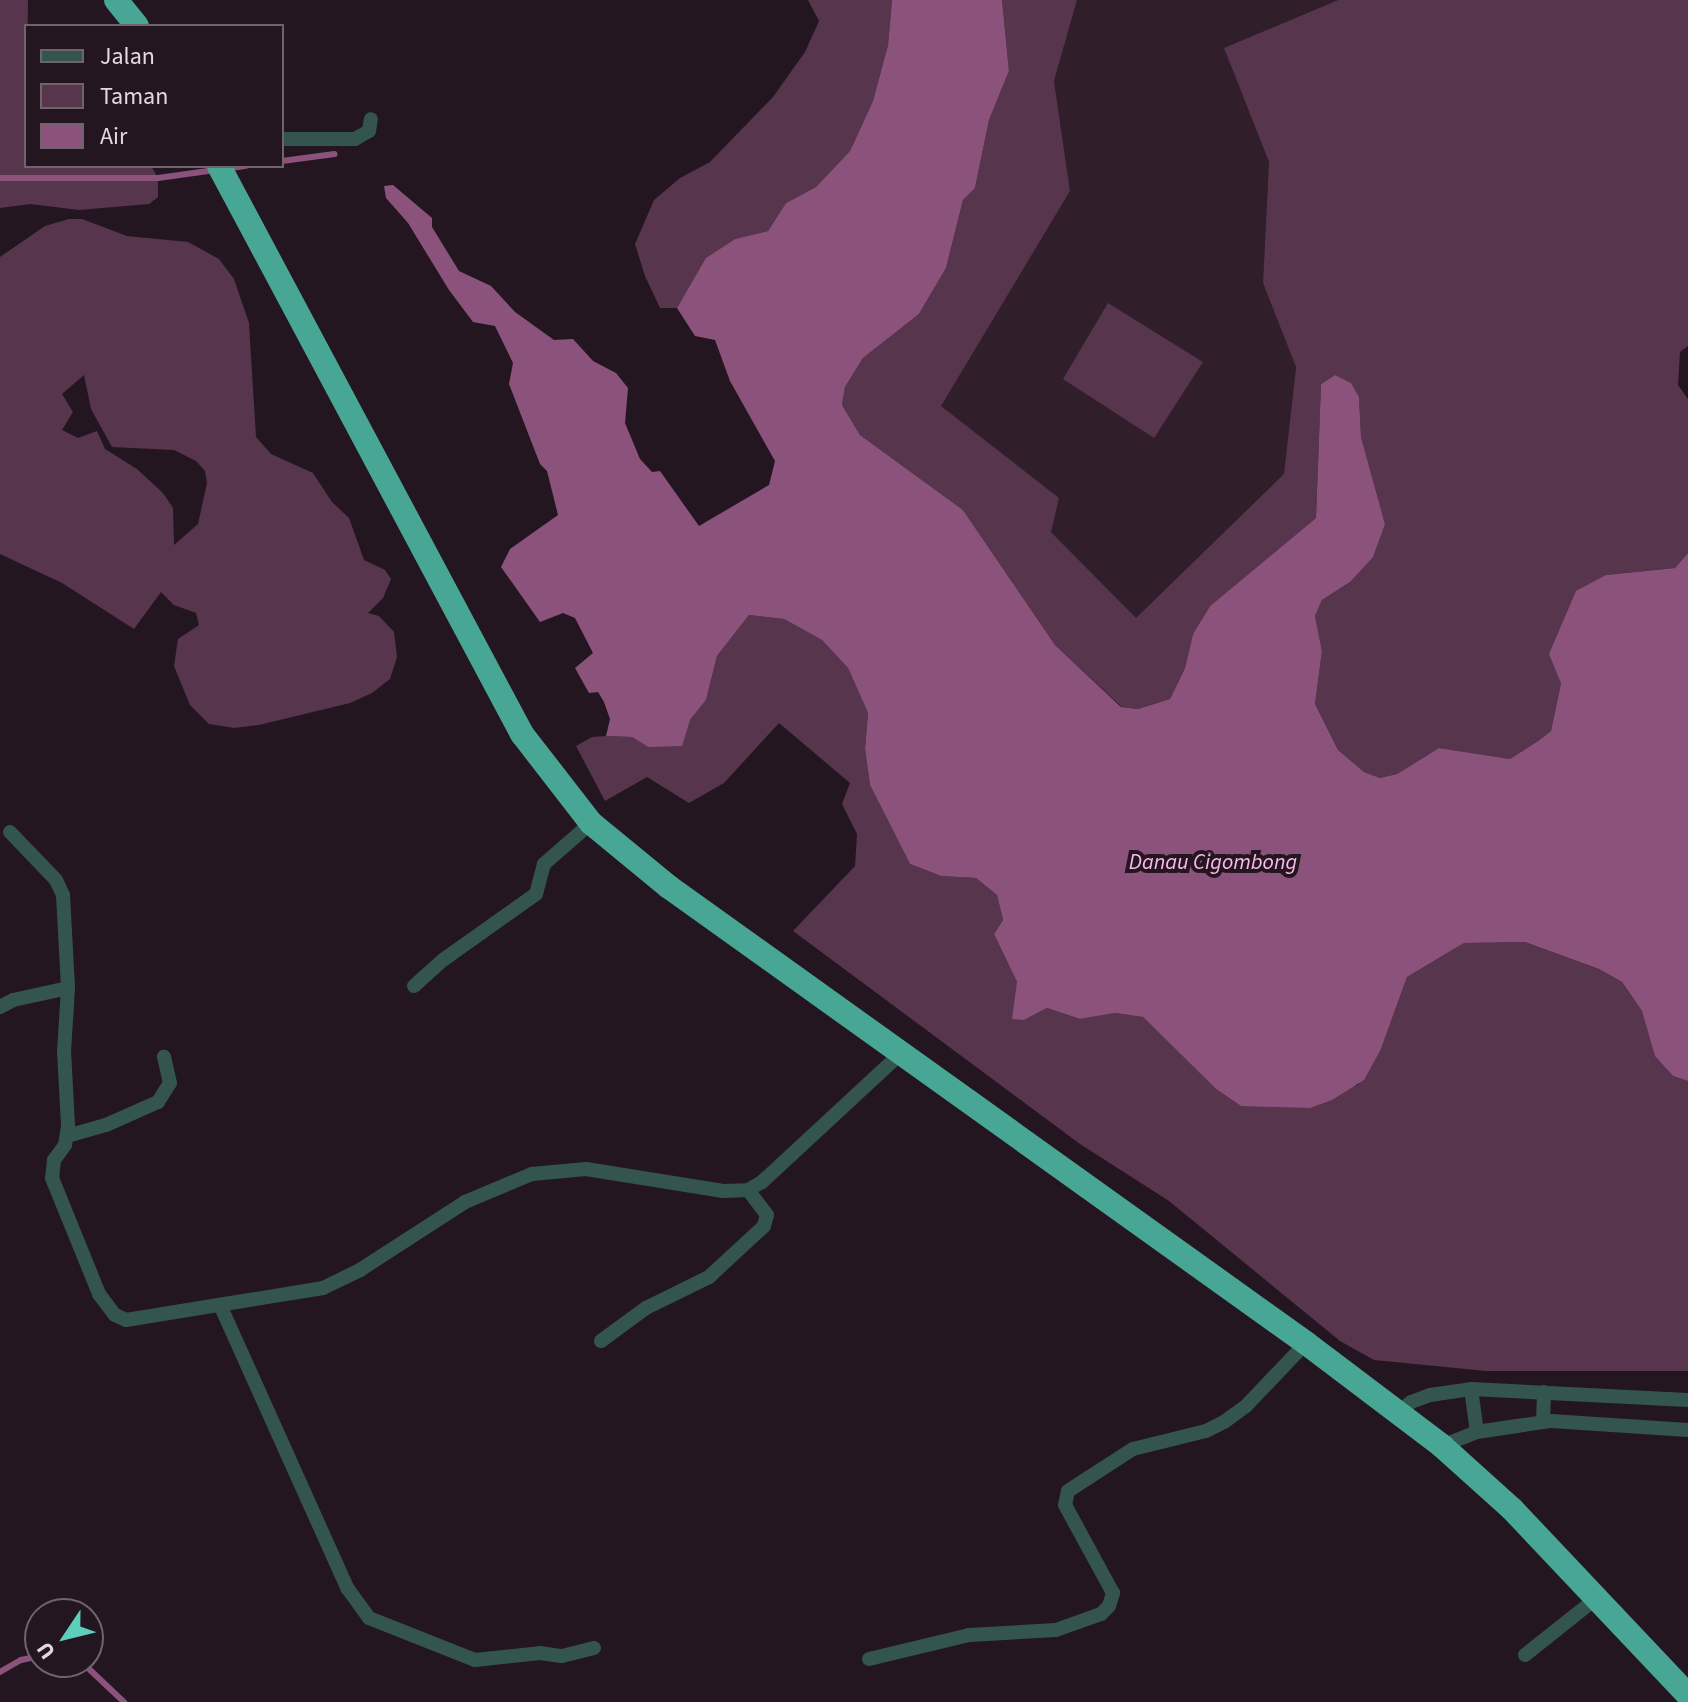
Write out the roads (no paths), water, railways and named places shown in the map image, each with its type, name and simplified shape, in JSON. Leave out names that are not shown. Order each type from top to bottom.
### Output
[{"type":"highway","points":[[116,0],[135,24]]},
{"type":"highway","points":[[220,168],[522,734],[591,823],[669,887],[899,1055],[1306,1343],[1442,1446],[1512,1509],[1688,1695]]},
{"type":"street","points":[[284,139],[355,139],[369,131],[371,119]]},
{"type":"street","points":[[414,986],[443,960],[536,894],[544,864],[591,823]]},
{"type":"street","points":[[10,832],[56,880],[63,895],[68,988],[64,1051],[67,1136],[54,1160],[52,1178],[107,1307],[126,1320],[306,1293],[339,1282],[465,1202],[532,1174],[586,1169],[723,1191],[748,1190],[762,1182],[899,1055]]},
{"type":"street","points":[[0,1007],[13,1000],[68,988]]},
{"type":"street","points":[[67,1136],[106,1125],[158,1102],[170,1083],[164,1057]]},
{"type":"street","points":[[601,1341],[646,1308],[709,1277],[764,1226],[767,1215],[748,1190]]},
{"type":"street","points":[[221,1307],[348,1589],[369,1618],[475,1660],[540,1653],[562,1656],[594,1648]]},
{"type":"street","points":[[869,1659],[969,1635],[1056,1630],[1101,1614],[1109,1606],[1113,1593],[1065,1505],[1068,1491],[1133,1449],[1206,1431],[1224,1422],[1246,1406],[1306,1343]]},
{"type":"street","points":[[1397,1413],[1411,1402],[1430,1395],[1471,1389],[1688,1400]]},
{"type":"street","points":[[1471,1389],[1477,1432]]},
{"type":"street","points":[[1543,1422],[1544,1392]]},
{"type":"street","points":[[1442,1446],[1477,1432],[1543,1422],[1688,1430]]},
{"type":"street","points":[[1525,1655],[1598,1597]]},
{"type":"water","name":"Danau Cigombong","points":[[892,0],[1002,0],[1009,71],[989,120],[975,188],[963,200],[946,268],[919,314],[863,358],[845,387],[842,405],[860,435],[963,510],[1055,645],[1121,707],[1138,709],[1170,699],[1185,668],[1193,634],[1210,606],[1316,518],[1321,384],[1335,375],[1351,383],[1359,397],[1361,437],[1385,524],[1373,557],[1350,582],[1322,600],[1315,616],[1322,651],[1315,704],[1338,750],[1364,772],[1380,778],[1397,774],[1439,748],[1510,759],[1538,741],[1551,731],[1561,683],[1549,654],[1576,591],[1606,575],[1675,568],[1688,553],[1688,1081],[1673,1076],[1655,1056],[1642,1011],[1622,982],[1599,969],[1525,942],[1464,943],[1407,977],[1381,1049],[1364,1080],[1332,1100],[1310,1108],[1241,1106],[1216,1089],[1143,1017],[1115,1013],[1080,1019],[1047,1008],[1024,1020],[1012,1019],[1017,982],[994,934],[1003,920],[997,895],[976,878],[941,876],[910,864],[870,785],[865,749],[868,713],[848,668],[822,640],[784,619],[749,615],[717,656],[706,700],[690,720],[682,746],[648,747],[632,737],[606,736],[610,719],[604,702],[598,692],[589,693],[575,668],[593,653],[575,618],[563,613],[540,622],[501,567],[510,549],[558,515],[547,471],[540,464],[509,384],[513,363],[495,326],[473,322],[449,290],[408,223],[386,198],[384,186],[393,185],[432,218],[432,227],[459,271],[491,286],[515,312],[554,340],[573,339],[593,361],[616,373],[628,388],[625,423],[640,459],[652,472],[660,471],[699,526],[769,485],[775,461],[730,381],[715,340],[695,336],[677,308],[706,258],[735,239],[768,231],[786,203],[816,187],[850,151],[873,101],[888,45]]},
{"type":"waterway","points":[[284,161],[335,154]]},
{"type":"waterway","points":[[226,169],[233,168]]},
{"type":"waterway","points":[[0,178],[158,178],[215,170]]},
{"type":"waterway","points":[[0,1672],[24,1659]]},
{"type":"waterway","points":[[99,1678],[124,1702]]}]
